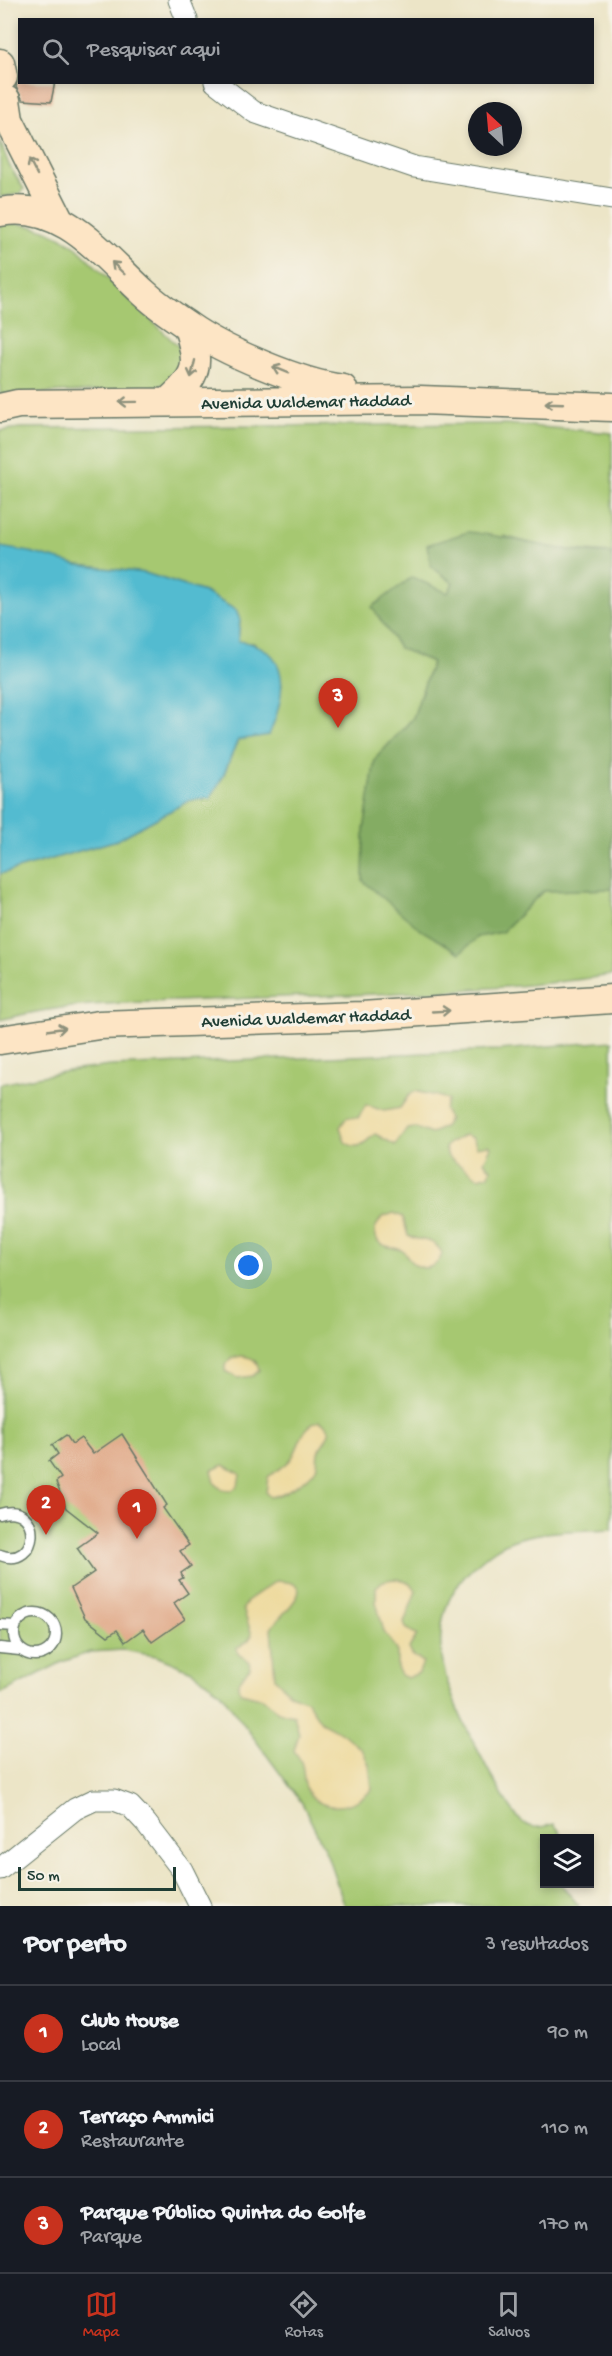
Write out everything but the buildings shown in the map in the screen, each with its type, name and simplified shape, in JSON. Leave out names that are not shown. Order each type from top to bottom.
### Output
[{"type":"main road","points":[[4,96],[59,219]]},
{"type":"main road","points":[[0,212],[13,209],[59,219],[82,234],[146,296],[215,344],[320,386],[420,400]]},
{"type":"main road","points":[[168,402],[187,385],[195,371],[196,352],[188,327]]},
{"type":"main road","name":"Avenida Waldemar Haddad","points":[[0,408],[18,404],[420,400],[612,407]]},
{"type":"main road","name":"Avenida Waldemar Haddad","points":[[0,1040],[99,1025],[362,1016],[612,999]]},
{"type":"street","points":[[179,0],[186,18]]},
{"type":"street","points":[[218,84],[254,112],[414,167],[612,199]]},
{"type":"street","points":[[0,1869],[75,1809],[94,1800],[114,1800],[130,1806],[146,1823],[182,1870],[200,1906]]},
{"type":"lane","points":[[0,1513],[10,1511],[24,1517],[29,1522],[32,1537],[27,1550],[20,1555],[12,1558],[0,1555]]},
{"type":"lane","points":[[0,1648],[20,1650],[36,1655],[44,1653],[55,1640],[56,1631],[49,1619],[36,1613],[27,1614],[15,1626],[14,1634],[20,1650]]},
{"type":"lane","points":[[0,1624],[15,1626]]},
{"type":"green space","points":[[0,141],[9,165],[24,189],[19,194],[0,197]]},
{"type":"green space","points":[[0,223],[21,224],[41,229],[77,248],[179,347],[180,364],[174,376],[169,381],[148,390],[0,394]]},
{"type":"green space","points":[[505,424],[612,433],[612,553],[548,548],[504,536],[431,566],[453,583],[448,593],[399,648],[432,662],[413,718],[375,759],[364,831],[478,937],[502,932],[543,891],[612,889],[612,975],[562,982],[408,993],[101,1004],[50,1010],[0,1020],[0,874],[117,840],[190,800],[210,798],[223,776],[238,740],[254,736],[279,701],[282,684],[254,643],[238,642],[240,620],[236,610],[204,592],[145,573],[78,565],[0,547],[0,431],[20,428]]},
{"type":"green space","points":[[468,532],[575,551],[612,553],[612,889],[543,891],[502,932],[478,937],[460,953],[421,930],[363,881],[364,831],[375,759],[413,718],[432,662],[399,648],[372,607],[412,577],[448,593],[453,583],[431,566],[427,545]]},
{"type":"green space","points":[[612,1041],[612,1529],[564,1531],[528,1536],[511,1541],[494,1550],[458,1585],[447,1605],[442,1625],[441,1647],[444,1669],[459,1712],[486,1766],[513,1812],[528,1825],[536,1827],[554,1824],[562,1834],[540,1834],[540,1888],[564,1888],[579,1906],[345,1906],[326,1852],[302,1803],[220,1692],[192,1671],[156,1656],[123,1650],[90,1652],[62,1662],[0,1694],[0,1084],[68,1071],[111,1066],[500,1050]]},
{"type":"sand","points":[[416,1091],[448,1100],[444,1109],[449,1119],[444,1127],[431,1134],[416,1128],[407,1129],[395,1145],[375,1134],[358,1146],[345,1142],[340,1127],[347,1117],[358,1118],[366,1105],[384,1111],[400,1108],[409,1095]]},
{"type":"sand","points":[[465,1135],[473,1138],[477,1147],[489,1145],[491,1147],[484,1162],[491,1169],[489,1175],[479,1178],[448,1157],[445,1148],[449,1143]]},
{"type":"sand","points":[[394,1213],[403,1217],[408,1236],[431,1242],[439,1248],[442,1253],[436,1264],[424,1268],[415,1265],[403,1251],[383,1245],[377,1240],[375,1228],[382,1217]]},
{"type":"sand","points":[[241,1356],[251,1358],[257,1363],[259,1370],[253,1376],[237,1378],[225,1371],[225,1365],[232,1358]]},
{"type":"sand","points":[[319,1421],[328,1427],[329,1434],[318,1452],[316,1468],[295,1486],[270,1497],[266,1493],[268,1477],[289,1462],[304,1432]]},
{"type":"sand","points":[[224,1465],[240,1474],[238,1486],[231,1491],[222,1490],[215,1483],[212,1470]]},
{"type":"sand","points":[[393,1579],[407,1581],[416,1591],[404,1623],[406,1628],[417,1635],[409,1648],[412,1655],[423,1662],[419,1673],[407,1678],[401,1675],[397,1668],[397,1650],[384,1632],[376,1602],[376,1587],[383,1581]]},
{"type":"sand","points":[[276,1581],[290,1583],[297,1587],[299,1592],[290,1607],[271,1628],[275,1678],[290,1694],[306,1700],[321,1722],[342,1733],[363,1751],[369,1765],[372,1789],[357,1801],[329,1806],[313,1798],[307,1790],[302,1765],[294,1750],[299,1734],[294,1715],[278,1712],[264,1699],[241,1693],[238,1688],[238,1682],[250,1668],[250,1662],[238,1654],[237,1648],[248,1641],[252,1635],[243,1609],[247,1601]]},
{"type":"water","points":[[0,547],[30,552],[78,565],[145,573],[204,592],[236,610],[240,620],[238,641],[256,645],[269,653],[277,663],[281,675],[279,704],[269,735],[238,740],[223,776],[210,798],[190,800],[117,840],[0,874]]},
{"type":"place","name":"Parque Público Quinta do Golfe","points":[[338,728]]},
{"type":"place","name":"Terraço Ammici","points":[[46,1535]]},
{"type":"place","name":"Club House","points":[[137,1539]]}]
